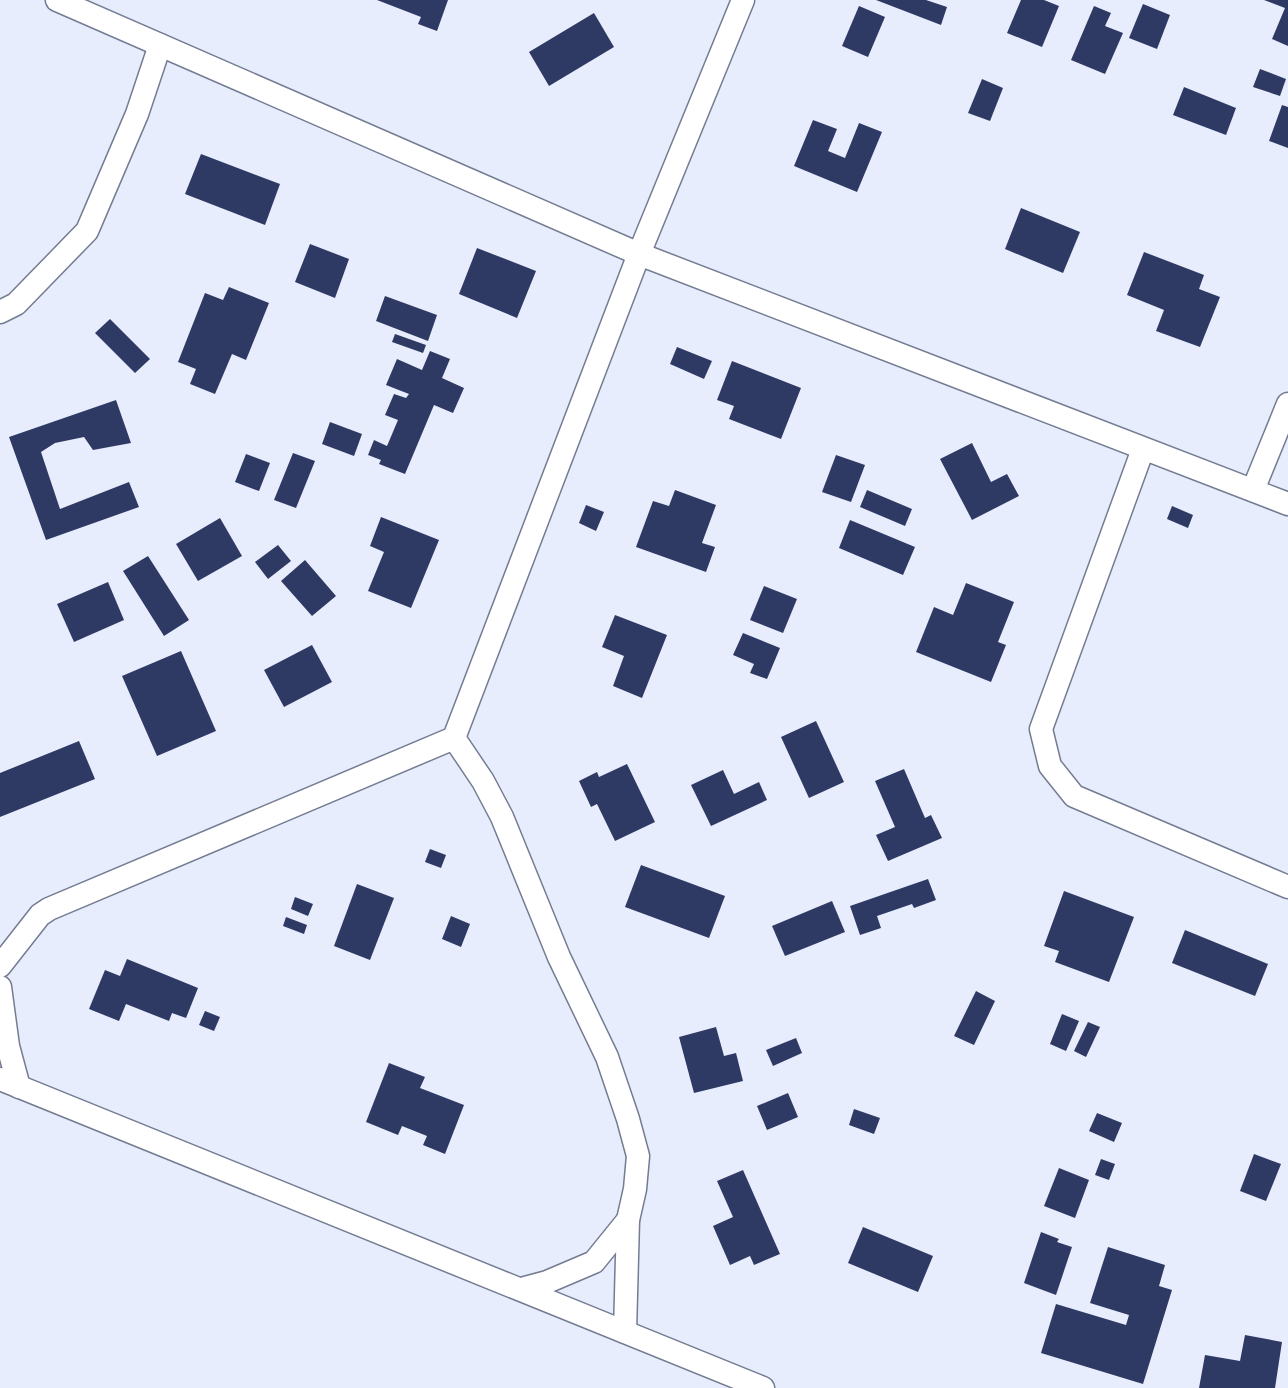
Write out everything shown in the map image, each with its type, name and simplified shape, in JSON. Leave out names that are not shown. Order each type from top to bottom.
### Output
[{"type":"street","points":[[57,0],[639,254],[1288,504]]},
{"type":"street","points":[[0,966],[40,916],[49,909],[454,738],[639,254],[743,0]]},
{"type":"street","points":[[0,312],[16,304],[87,232],[137,114],[160,45]]},
{"type":"street","points":[[1253,490],[1288,404]]},
{"type":"street","points":[[1143,449],[1041,729],[1050,766],[1074,796],[1116,816],[1288,887]]},
{"type":"street","points":[[454,738],[483,781],[502,817],[559,957],[607,1057],[638,1156],[635,1190],[628,1220],[625,1332]]},
{"type":"street","points":[[0,987],[8,1046],[9,1083],[763,1388]]},
{"type":"street","points":[[521,1290],[548,1282],[594,1262],[628,1220]]},
{"type":"building","points":[[377,0],[448,0],[437,31],[418,24],[421,17]]},
{"type":"building","points":[[876,0],[926,0],[947,7],[941,25]]},
{"type":"building","points":[[1021,0],[1044,0],[1059,6],[1042,47],[1007,33]]},
{"type":"building","points":[[1264,0],[1288,0],[1288,46],[1272,39],[1285,8]]},
{"type":"building","points":[[1143,4],[1170,15],[1157,49],[1129,38]]},
{"type":"building","points":[[859,6],[885,17],[868,57],[842,46]]},
{"type":"building","points":[[1094,6],[1111,13],[1105,26],[1123,33],[1105,74],[1071,60]]},
{"type":"building","points":[[594,13],[614,47],[549,86],[529,52]]},
{"type":"building","points":[[1260,69],[1286,79],[1280,96],[1253,87]]},
{"type":"building","points":[[982,79],[1003,88],[990,121],[968,113]]},
{"type":"building","points":[[1184,87],[1236,108],[1226,135],[1173,115]]},
{"type":"building","points":[[1282,105],[1288,107],[1288,148],[1269,141]]},
{"type":"building","points":[[813,120],[837,129],[828,151],[845,158],[859,123],[882,132],[857,192],[794,166]]},
{"type":"building","points":[[201,154],[280,184],[265,225],[185,194]]},
{"type":"building","points":[[1021,208],[1080,232],[1063,273],[1005,249]]},
{"type":"building","points":[[310,244],[349,259],[335,298],[295,282]]},
{"type":"building","points":[[477,248],[536,271],[517,318],[459,294]]},
{"type":"building","points":[[1144,252],[1204,275],[1199,289],[1220,297],[1200,347],[1156,331],[1164,310],[1127,295]]},
{"type":"building","points":[[229,287],[269,303],[246,360],[232,354],[215,394],[190,384],[196,369],[178,362],[205,293],[223,300]]},
{"type":"building","points":[[385,296],[437,315],[428,341],[376,321]]},
{"type":"building","points":[[110,319],[150,359],[135,373],[95,333]]},
{"type":"building","points":[[395,334],[426,345],[423,353],[392,342]]},
{"type":"building","points":[[677,347],[712,361],[704,379],[670,364]]},
{"type":"building","points":[[430,351],[450,359],[442,378],[464,388],[453,413],[434,405],[405,474],[379,464],[381,460],[368,455],[374,440],[387,446],[398,420],[385,415],[394,394],[406,398],[409,394],[386,385],[397,359],[422,370]]},
{"type":"building","points":[[732,361],[801,388],[781,439],[729,419],[734,406],[717,400]]},
{"type":"building","points":[[116,400],[131,443],[93,450],[84,437],[55,443],[41,452],[60,509],[129,482],[139,507],[46,540],[9,437]]},
{"type":"building","points":[[330,422],[362,434],[354,456],[322,444]]},
{"type":"building","points":[[972,443],[991,482],[1007,474],[1019,496],[972,520],[940,459]]},
{"type":"building","points":[[293,453],[315,461],[296,508],[274,500]]},
{"type":"building","points":[[246,454],[270,463],[259,491],[235,482]]},
{"type":"building","points":[[836,455],[865,465],[851,502],[822,492]]},
{"type":"building","points":[[675,490],[716,505],[702,543],[715,547],[706,572],[636,547],[653,501],[669,506]]},
{"type":"building","points":[[867,490],[912,509],[905,526],[860,507]]},
{"type":"building","points":[[586,505],[604,512],[596,531],[579,523]]},
{"type":"building","points":[[1172,506],[1193,515],[1188,528],[1167,519]]},
{"type":"building","points":[[381,517],[439,540],[411,608],[368,591],[384,552],[370,546]]},
{"type":"building","points":[[220,518],[242,556],[198,581],[176,544]]},
{"type":"building","points":[[850,520],[915,547],[903,575],[839,548]]},
{"type":"building","points":[[278,545],[291,561],[268,579],[255,562]]},
{"type":"building","points":[[148,556],[189,620],[164,636],[123,571]]},
{"type":"building","points":[[305,560],[336,596],[312,616],[281,581]]},
{"type":"building","points":[[108,582],[124,620],[74,642],[57,604]]},
{"type":"building","points":[[966,583],[1014,602],[998,642],[1006,645],[991,682],[916,652],[934,607],[953,615]]},
{"type":"building","points":[[764,586],[797,599],[783,633],[750,620]]},
{"type":"building","points":[[615,615],[667,635],[642,698],[613,686],[624,656],[602,647]]},
{"type":"building","points":[[743,633],[780,648],[767,679],[750,673],[754,664],[733,655]]},
{"type":"building","points":[[312,645],[332,682],[284,707],[264,670]]},
{"type":"building","points":[[181,651],[216,731],[157,756],[122,676]]},
{"type":"building","points":[[816,721],[844,782],[809,798],[781,737]]},
{"type":"building","points":[[79,741],[95,779],[0,817],[0,773]]},
{"type":"building","points":[[627,764],[655,822],[615,841],[597,804],[591,807],[579,781],[597,772],[599,777]]},
{"type":"building","points":[[904,769],[925,818],[931,815],[942,838],[888,861],[876,835],[895,827],[875,781]]},
{"type":"building","points":[[723,770],[734,794],[759,782],[767,800],[711,826],[691,785]]},
{"type":"building","points":[[430,849],[446,855],[441,868],[425,862]]},
{"type":"building","points":[[641,865],[725,896],[709,938],[625,907]]},
{"type":"building","points":[[928,879],[936,900],[914,908],[912,904],[877,916],[881,928],[860,935],[850,906]]},
{"type":"building","points":[[357,884],[394,898],[370,960],[334,946]]},
{"type":"building","points":[[1064,891],[1134,917],[1109,982],[1055,962],[1059,951],[1044,946]]},
{"type":"building","points":[[295,897],[313,904],[308,916],[291,909]]},
{"type":"building","points":[[832,901],[845,932],[785,956],[772,926]]},
{"type":"building","points":[[451,916],[470,924],[461,947],[442,939]]},
{"type":"building","points":[[286,917],[307,925],[304,934],[283,926]]},
{"type":"building","points":[[1185,930],[1268,964],[1255,996],[1172,963]]},
{"type":"building","points":[[127,959],[198,988],[186,1018],[172,1013],[169,1021],[126,1004],[119,1021],[89,1009],[105,970],[120,976]]},
{"type":"building","points":[[976,991],[995,1001],[974,1045],[954,1036]]},
{"type":"building","points":[[205,1011],[220,1017],[214,1031],[199,1025]]},
{"type":"building","points":[[1062,1014],[1079,1021],[1066,1051],[1050,1044]]},
{"type":"building","points":[[1088,1022],[1100,1027],[1086,1057],[1074,1051]]},
{"type":"building","points":[[716,1027],[724,1056],[736,1053],[743,1081],[694,1093],[679,1037]]},
{"type":"building","points":[[796,1038],[802,1053],[773,1066],[766,1050]]},
{"type":"building","points":[[389,1063],[425,1077],[420,1088],[464,1105],[445,1154],[423,1145],[427,1136],[402,1126],[398,1135],[366,1122]]},
{"type":"building","points":[[788,1093],[798,1117],[767,1130],[757,1106]]},
{"type":"building","points":[[854,1109],[880,1118],[874,1134],[849,1125]]},
{"type":"building","points":[[1097,1113],[1122,1123],[1114,1142],[1089,1131]]},
{"type":"building","points":[[1254,1154],[1281,1164],[1266,1201],[1240,1191]]},
{"type":"building","points":[[1101,1159],[1115,1164],[1109,1180],[1095,1175]]},
{"type":"building","points":[[1059,1168],[1089,1180],[1075,1218],[1044,1206]]},
{"type":"building","points":[[743,1170],[780,1254],[754,1265],[750,1256],[730,1265],[713,1226],[733,1217],[717,1181]]},
{"type":"building","points":[[863,1227],[933,1256],[918,1292],[848,1263]]},
{"type":"building","points":[[1041,1232],[1059,1239],[1057,1242],[1072,1247],[1056,1295],[1024,1283]]},
{"type":"building","points":[[1108,1247],[1165,1265],[1159,1286],[1172,1290],[1143,1384],[1041,1353],[1056,1304],[1126,1325],[1129,1315],[1090,1303]]},
{"type":"building","points":[[1245,1335],[1282,1342],[1275,1388],[1199,1388],[1205,1355],[1240,1361]]}]
